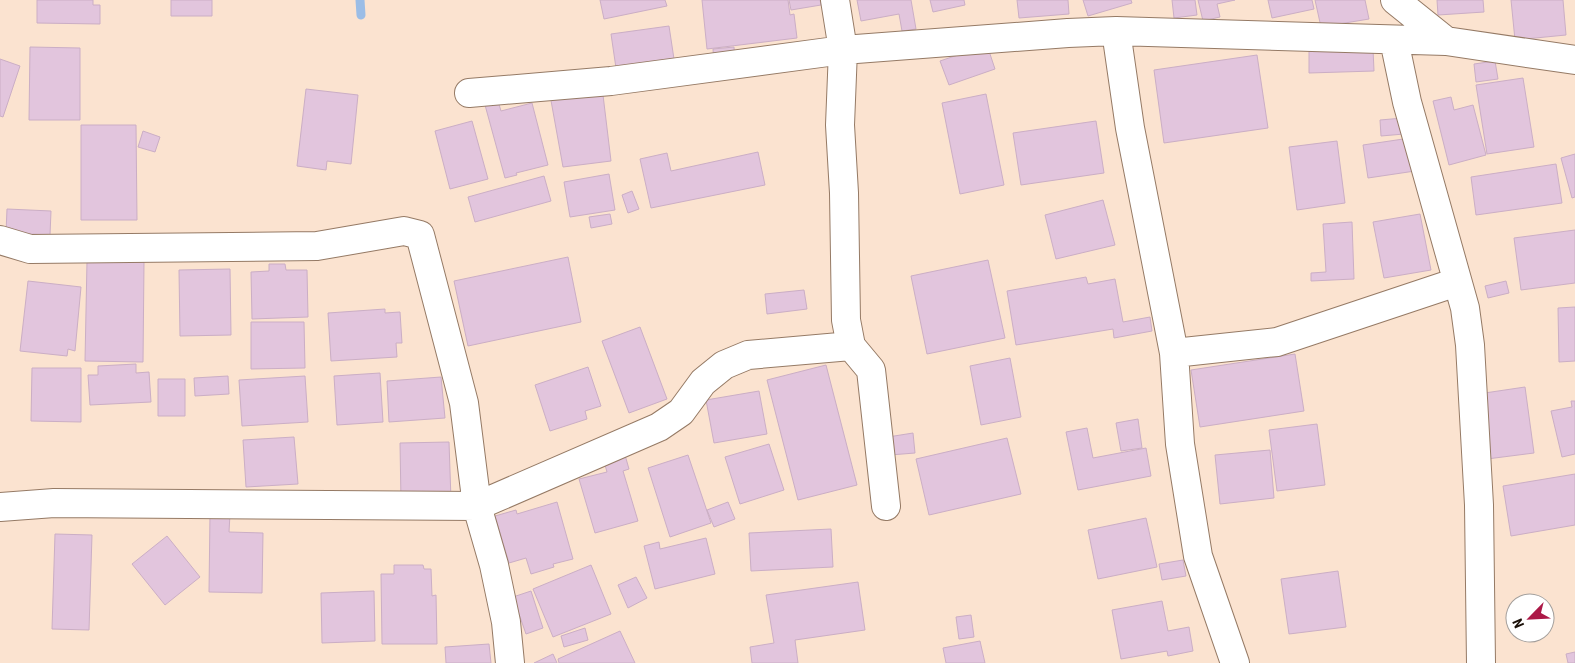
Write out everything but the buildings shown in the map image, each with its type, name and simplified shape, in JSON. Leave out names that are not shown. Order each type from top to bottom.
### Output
[{"type":"street","points":[[836,0],[843,50],[840,125],[844,193],[846,320],[851,346],[871,370],[886,506]]},
{"type":"street","points":[[1395,0],[1446,41]]},
{"type":"street","points":[[1116,32],[1130,128],[1174,353],[1180,444],[1198,556],[1235,663]]},
{"type":"street","points":[[469,93],[611,81],[843,50],[1068,33],[1116,32],[1446,41],[1575,60]]},
{"type":"street","points":[[1394,40],[1407,102],[1465,308],[1471,354],[1479,506],[1481,663]]},
{"type":"street","points":[[0,240],[30,249],[318,246],[404,231],[420,235],[464,403],[478,506],[494,565],[506,622],[510,663]]},
{"type":"street","points":[[1174,353],[1277,342],[1458,282]]},
{"type":"street","points":[[0,507],[54,503],[478,506],[659,428],[680,412],[703,382],[724,365],[748,355],[851,346]]},
{"type":"waterway","points":[[360,0],[361,15]]}]
